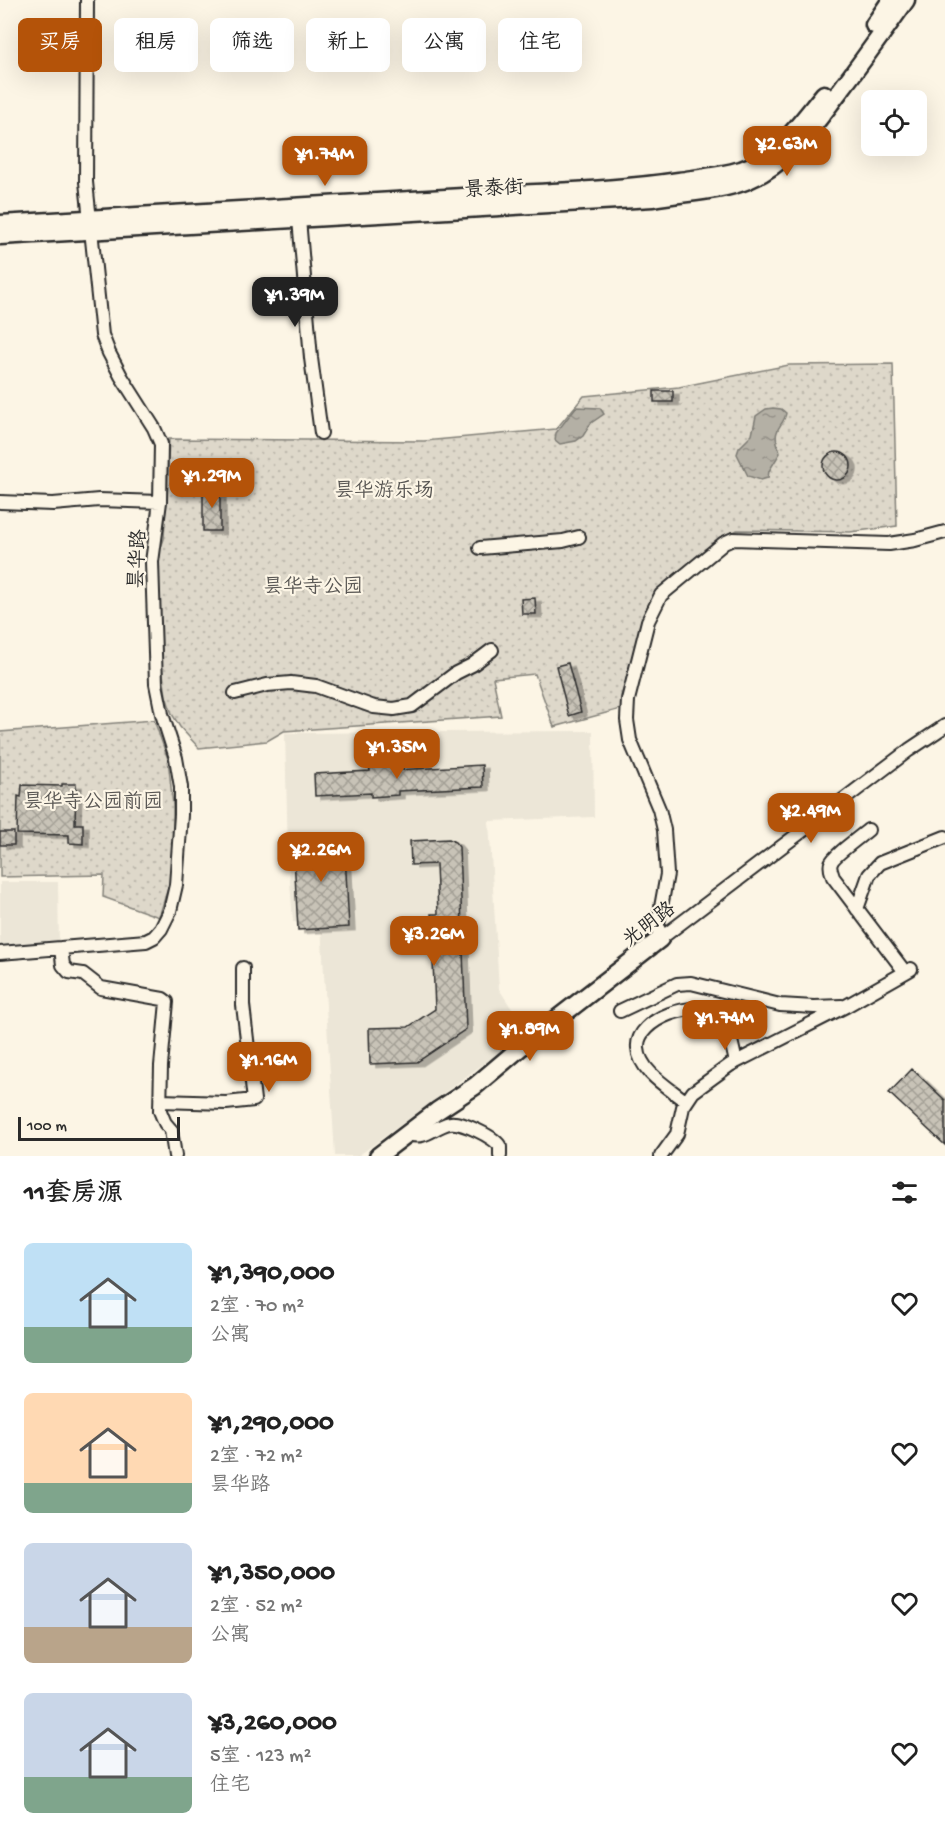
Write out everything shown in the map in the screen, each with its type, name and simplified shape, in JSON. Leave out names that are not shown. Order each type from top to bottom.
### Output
[{"type":"street","name":"昙华路","points":[[0,953],[147,941],[161,929],[170,910],[176,885],[181,787],[176,758],[162,714],[156,684],[152,562],[160,502],[161,444],[159,436],[109,354],[102,335],[86,182],[87,0]]},
{"type":"street","name":"景泰街","points":[[0,236],[91,225],[652,185],[715,176],[742,169],[762,159],[780,145],[800,124],[844,68],[891,0]]},
{"type":"street","name":"景泰街","points":[[0,224],[91,225],[299,219],[653,198],[717,188],[746,180],[769,169],[788,153],[809,132],[906,0]]},
{"type":"street","points":[[299,219],[311,358],[321,433]]},
{"type":"street","points":[[0,502],[53,504],[99,500],[160,502]]},
{"type":"street","points":[[660,939],[658,924],[667,874],[664,830],[659,809],[630,740],[627,720],[629,693],[645,632],[661,595],[724,543],[733,539],[889,544],[945,532]]},
{"type":"street","points":[[480,548],[563,541],[579,537]]},
{"type":"street","points":[[235,693],[267,685],[316,686],[374,707],[394,709],[412,705],[492,650]]},
{"type":"street","name":"光明路","points":[[378,1156],[475,1086],[527,1042],[660,939],[909,750],[945,726]]},
{"type":"street","points":[[662,1156],[677,1134],[685,1101],[693,1092],[736,1062],[846,1006],[908,971],[833,877],[831,863],[835,857],[868,830]]},
{"type":"street","points":[[857,909],[869,875],[880,863],[945,837]]},
{"type":"street","points":[[61,948],[63,965],[69,972],[82,974],[101,988],[163,999],[166,1002],[160,1112],[171,1130],[175,1156]]},
{"type":"street","points":[[161,1101],[226,1103],[254,1100],[243,1005],[243,968]]},
{"type":"street","points":[[620,1011],[677,984],[691,983],[780,1005],[846,1006]]},
{"type":"street","points":[[685,1101],[655,1077],[643,1064],[638,1042],[650,1024],[683,1009],[699,1007],[709,1009],[719,1016],[726,1026],[736,1062]]},
{"type":"street","points":[[407,1134],[418,1137],[451,1123],[461,1124],[490,1137],[500,1147],[500,1156]]},
{"type":"shaded area","points":[[593,731],[594,817],[489,821],[499,989],[527,1032],[358,1156],[335,1156],[321,924],[293,922],[288,854],[285,733]]},
{"type":"shaded area","points":[[0,882],[58,882],[59,948],[0,948]]},
{"type":"green space","name":"昙华寺公园","points":[[893,364],[897,526],[850,532],[737,530],[652,598],[621,696],[621,709],[554,727],[535,674],[493,678],[501,716],[284,731],[267,741],[199,748],[180,727],[172,714],[166,696],[161,659],[157,558],[164,539],[169,439],[424,441],[556,429],[584,396],[679,387],[789,365]]},
{"type":"green space","name":"昙华寺公园前园","points":[[154,720],[168,759],[173,806],[173,872],[159,917],[103,897],[104,875],[0,877],[0,732]]},
{"type":"water","points":[[576,407],[600,408],[604,414],[591,423],[583,436],[576,441],[560,444],[555,440],[556,433]]},
{"type":"water","points":[[766,409],[781,409],[786,413],[776,435],[780,453],[769,471],[768,478],[761,480],[748,476],[737,454],[739,448],[752,435],[756,416]]},
{"type":"building","points":[[654,391],[673,391],[673,402],[654,402]]},
{"type":"building","points":[[837,452],[847,456],[851,466],[847,476],[837,480],[827,476],[823,466],[827,456]]},
{"type":"building","points":[[220,486],[220,531],[203,531],[203,487]]},
{"type":"building","points":[[535,598],[536,614],[522,614],[521,599]]},
{"type":"building","points":[[568,663],[581,712],[569,716],[556,666]]},
{"type":"building","points":[[396,765],[396,770],[482,765],[483,787],[398,791],[398,795],[371,797],[371,793],[315,796],[314,774],[370,771],[369,766]]},
{"type":"building","points":[[62,784],[76,784],[75,824],[83,824],[83,844],[69,843],[69,835],[17,834],[18,796],[21,797],[22,785],[62,786]]},
{"type":"building","points":[[0,832],[14,832],[14,845],[0,845]]},
{"type":"building","points":[[344,836],[349,927],[298,930],[293,838]]},
{"type":"building","points":[[449,839],[459,847],[466,1029],[417,1062],[370,1064],[369,1028],[408,1027],[435,1009],[431,914],[438,914],[436,864],[411,865],[410,841]]},
{"type":"building","points":[[912,1069],[945,1100],[945,1145],[889,1093]]},
{"type":"park label","name":"昙华游乐场","points":[[384,489]]}]
